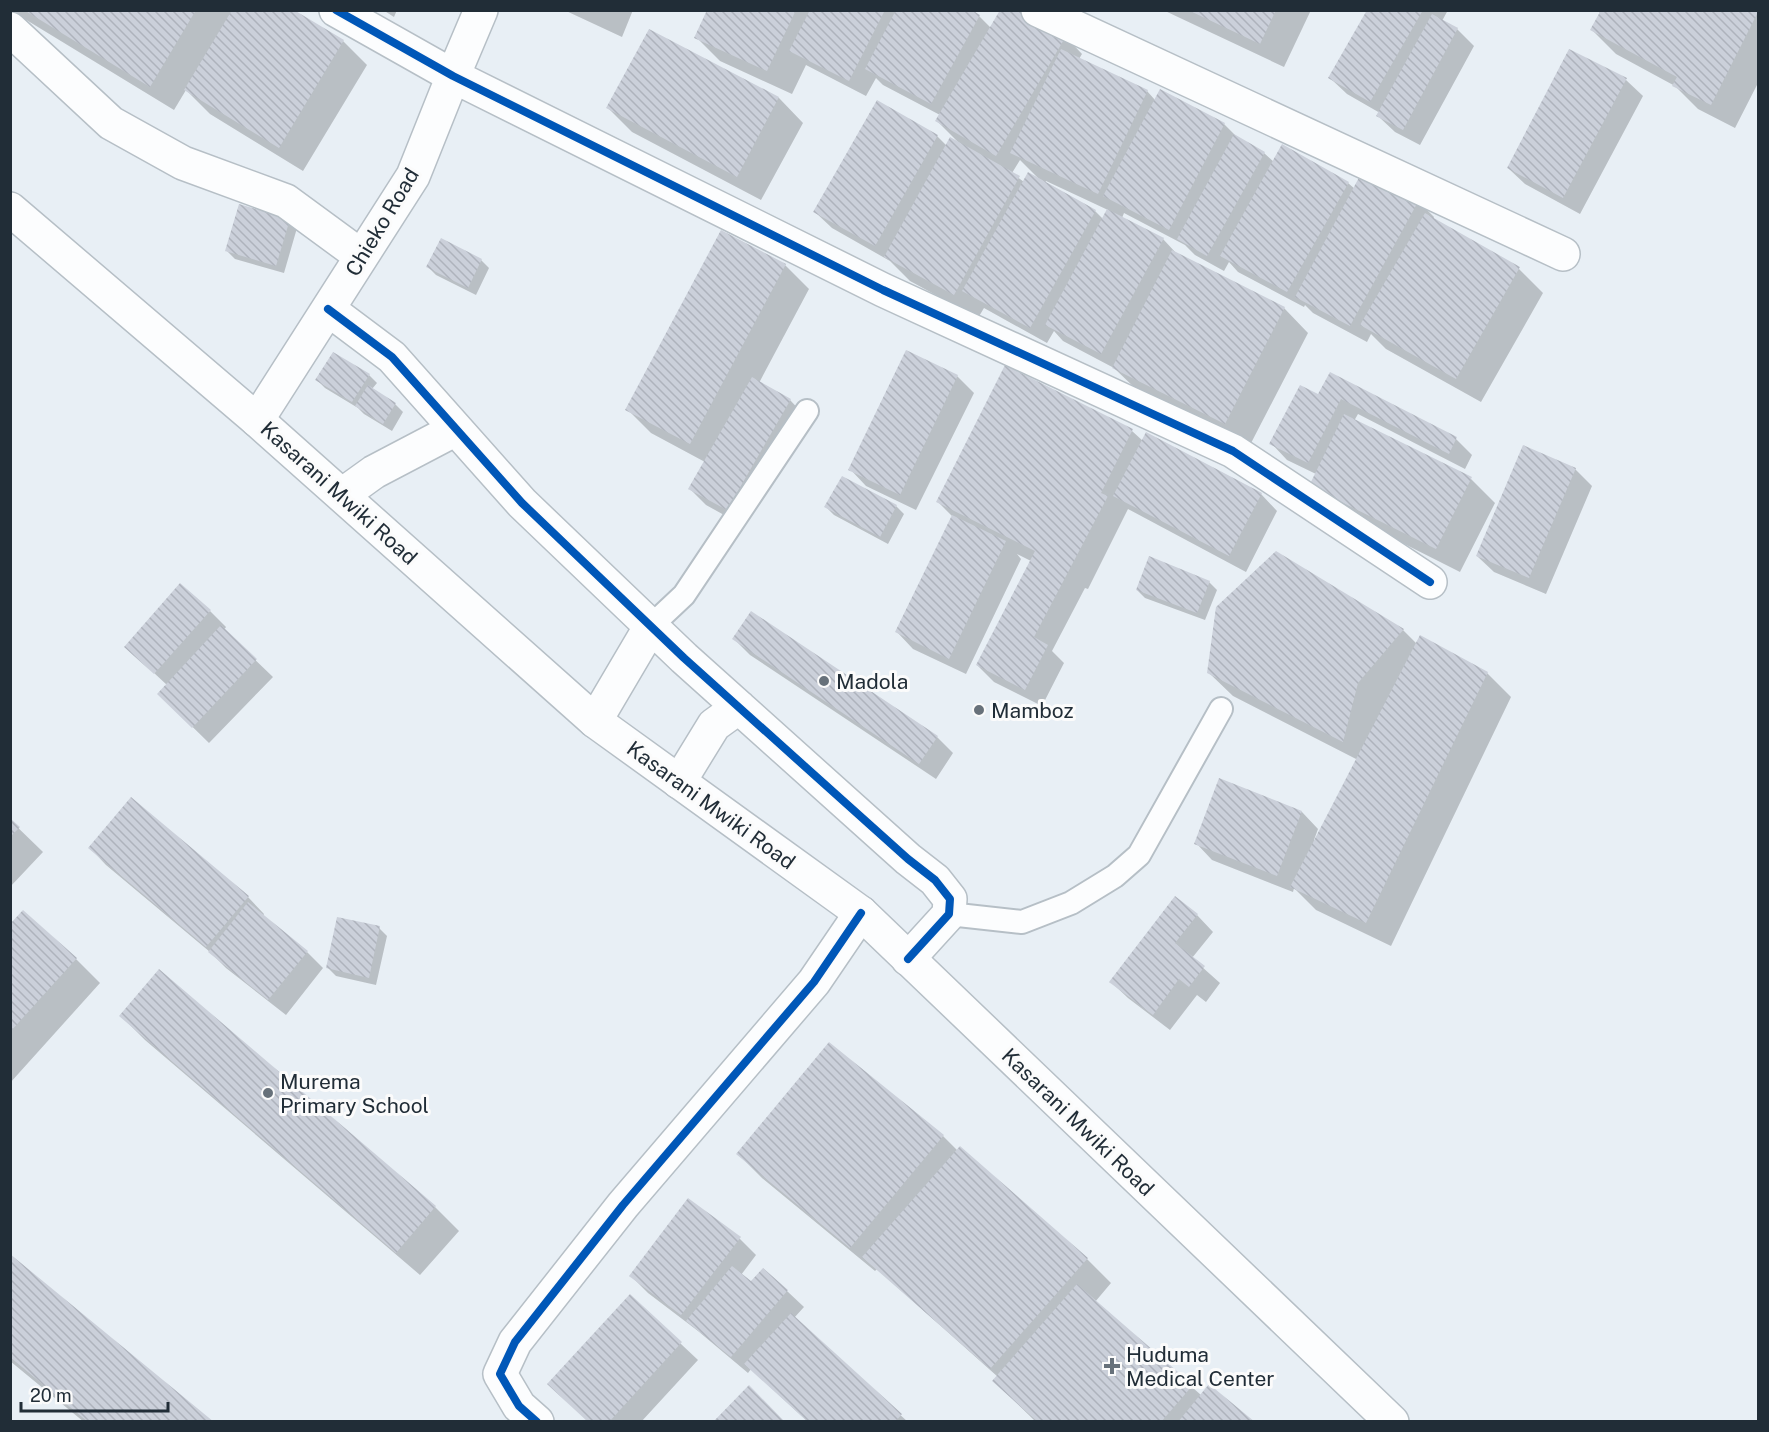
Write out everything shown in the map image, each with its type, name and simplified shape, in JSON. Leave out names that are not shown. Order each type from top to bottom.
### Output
[{"type":"street","points":[[336,10],[453,76],[884,290],[1233,451],[1430,582]]},
{"type":"street","name":"Chieko Road","points":[[257,420],[412,176],[481,10]]},
{"type":"street","points":[[1038,10],[1563,254]]},
{"type":"street","points":[[10,29],[111,123],[183,163],[286,201],[361,256]]},
{"type":"street","name":"Kasarani Mwiki Road","points":[[10,209],[257,420],[595,721],[861,913],[1392,1422]]},
{"type":"street","points":[[328,309],[392,357],[522,502],[651,626],[908,859],[935,880],[950,899],[949,914],[908,959]]},
{"type":"street","points":[[342,495],[374,472],[456,429]]},
{"type":"street","points":[[595,721],[651,626]]},
{"type":"street","points":[[679,782],[714,725],[739,707]]},
{"type":"street","points":[[537,1422],[519,1406],[500,1374],[514,1342],[623,1204],[814,982],[861,913]]},
{"type":"lane","points":[[651,626],[684,595],[807,411]]},
{"type":"lane","points":[[949,914],[1022,922],[1071,903],[1115,876],[1139,855],[1221,709]]},
{"type":"building","points":[[24,10],[196,10],[150,87]]},
{"type":"building","points":[[232,10],[294,10],[344,40],[279,148],[184,90]]},
{"type":"building","points":[[707,10],[796,10],[767,71],[694,38]]},
{"type":"building","points":[[810,10],[885,10],[849,81],[789,51]]},
{"type":"building","points":[[896,10],[972,10],[980,15],[931,104],[865,69]]},
{"type":"building","points":[[1000,10],[1023,10],[1066,36],[996,156],[935,121]]},
{"type":"building","points":[[1188,10],[1276,10],[1260,44]]},
{"type":"building","points":[[1367,10],[1423,10],[1370,102],[1328,78]]},
{"type":"building","points":[[1601,10],[1758,10],[1758,12],[1711,105],[1672,86],[1677,77],[1590,30]]},
{"type":"building","points":[[1432,14],[1458,28],[1403,130],[1376,116]]},
{"type":"building","points":[[649,29],[779,97],[737,177],[606,108]]},
{"type":"building","points":[[1061,49],[1148,90],[1098,194],[1010,153]]},
{"type":"building","points":[[1569,49],[1627,78],[1563,198],[1507,168]]},
{"type":"building","points":[[1160,89],[1225,123],[1169,230],[1103,196]]},
{"type":"building","points":[[877,100],[938,135],[875,246],[813,212]]},
{"type":"building","points":[[1234,134],[1265,152],[1207,256],[1177,239]]},
{"type":"building","points":[[950,137],[1020,176],[954,295],[884,257]]},
{"type":"building","points":[[1282,144],[1349,182],[1287,292],[1220,256]]},
{"type":"building","points":[[1363,170],[1419,200],[1350,326],[1295,297]]},
{"type":"building","points":[[1028,172],[1096,210],[1030,328],[962,291]]},
{"type":"building","points":[[239,204],[290,219],[276,266],[225,251]]},
{"type":"building","points":[[1107,209],[1164,238],[1101,354],[1045,325]]},
{"type":"building","points":[[1425,213],[1520,267],[1456,379],[1360,325]]},
{"type":"building","points":[[721,230],[786,264],[690,444],[625,410]]},
{"type":"building","points":[[441,238],[482,259],[468,288],[426,267]]},
{"type":"building","points":[[1172,250],[1285,307],[1225,424],[1112,368]]},
{"type":"building","points":[[906,350],[958,375],[900,495],[848,470]]},
{"type":"building","points":[[333,352],[370,374],[352,402],[315,380]]},
{"type":"building","points":[[1005,365],[1133,429],[1101,493],[1108,496],[1034,637],[1048,645],[1025,690],[976,665],[1035,551],[936,502]]},
{"type":"building","points":[[1330,372],[1457,437],[1449,454],[1341,399],[1308,463],[1269,444],[1300,385],[1318,394]]},
{"type":"building","points":[[752,377],[791,399],[727,510],[688,489]]},
{"type":"building","points":[[368,385],[396,403],[383,424],[355,406]]},
{"type":"building","points":[[1344,414],[1472,477],[1436,549],[1309,486]]},
{"type":"building","points":[[1146,432],[1262,493],[1229,556],[1113,496]]},
{"type":"building","points":[[1523,445],[1576,468],[1529,578],[1476,556]]},
{"type":"building","points":[[842,476],[897,505],[880,537],[824,507]]},
{"type":"building","points":[[952,515],[1006,541],[949,659],[895,632]]},
{"type":"building","points":[[1276,551],[1404,629],[1358,683],[1343,742],[1207,673],[1216,607]]},
{"type":"building","points":[[1149,556],[1210,581],[1197,613],[1136,590]]},
{"type":"building","points":[[180,583],[211,610],[154,674],[124,647]]},
{"type":"building","points":[[751,611],[938,736],[919,764],[732,639]]},
{"type":"building","points":[[221,625],[257,659],[192,728],[157,694]]},
{"type":"building","points":[[1420,635],[1488,672],[1366,923],[1290,887]]},
{"type":"building","points":[[1219,778],[1302,811],[1277,876],[1194,844]]},
{"type":"building","points":[[131,797],[249,896],[206,947],[88,848]]},
{"type":"building","points":[[10,818],[20,827],[10,837]]},
{"type":"building","points":[[1175,896],[1198,914],[1175,943],[1205,966],[1189,987],[1179,979],[1153,1015],[1109,982]]},
{"type":"building","points":[[248,902],[308,951],[268,1000],[208,952]]},
{"type":"building","points":[[23,910],[77,958],[10,1032],[10,924]]},
{"type":"building","points":[[337,917],[380,926],[369,978],[326,968]]},
{"type":"building","points":[[159,969],[436,1206],[396,1253],[119,1016]]},
{"type":"building","points":[[829,1042],[944,1135],[850,1248],[736,1154]]},
{"type":"building","points":[[960,1146],[1088,1258],[990,1369],[862,1257]]},
{"type":"building","points":[[688,1198],[741,1237],[681,1315],[629,1276]]},
{"type":"building","points":[[10,1254],[214,1422],[88,1422],[10,1357]]},
{"type":"building","points":[[732,1266],[751,1281],[763,1268],[788,1290],[731,1357],[686,1321]]},
{"type":"building","points":[[1077,1284],[1193,1385],[1161,1422],[1038,1422],[992,1381]]},
{"type":"building","points":[[630,1294],[682,1342],[609,1422],[588,1422],[547,1384]]},
{"type":"building","points":[[791,1313],[902,1414],[895,1422],[808,1422],[744,1364]]},
{"type":"building","points":[[1209,1384],[1255,1422],[1178,1422]]},
{"type":"building","points":[[749,1385],[785,1422],[713,1422]]},
{"type":"cycle path","points":[[336,10],[453,76],[883,290],[1233,451],[1430,582]]},
{"type":"cycle path","points":[[328,309],[392,357],[522,503],[684,658],[908,859],[935,880],[950,899],[949,914],[908,959]]},
{"type":"cycle path","points":[[537,1422],[519,1406],[500,1374],[515,1342],[623,1205],[814,982],[861,913]]},
{"type":"place","name":"Madola","points":[[824,681]]},
{"type":"place","name":"Mamboz","points":[[979,710]]},
{"type":"place","name":"Murema Primary School","points":[[268,1093]]},
{"type":"place","name":"Huduma Medical Center","points":[[1112,1366]]}]
